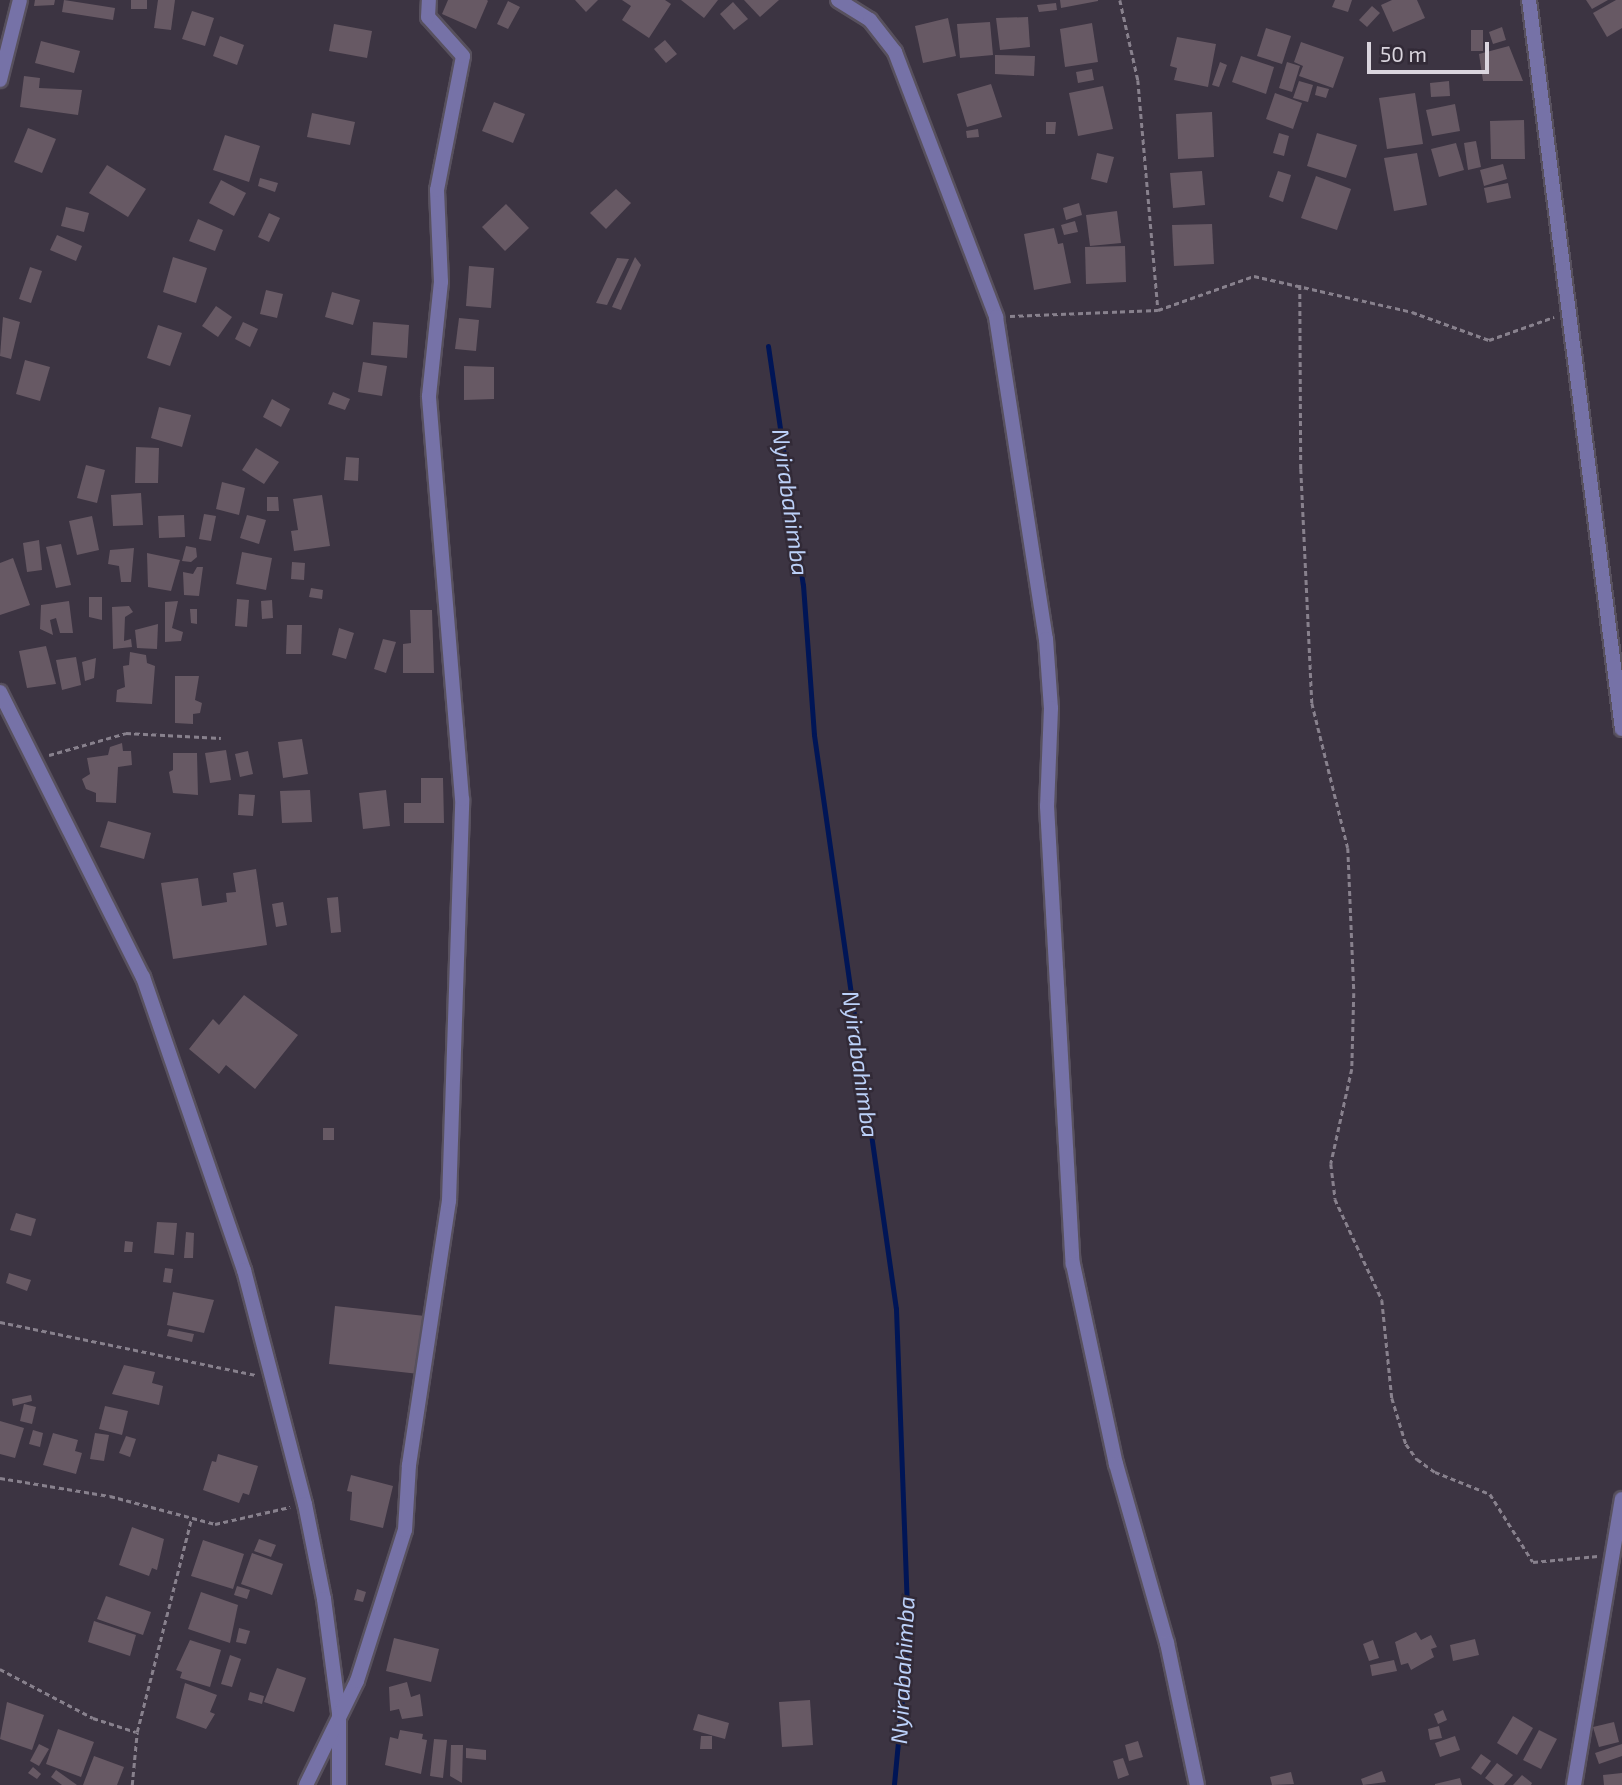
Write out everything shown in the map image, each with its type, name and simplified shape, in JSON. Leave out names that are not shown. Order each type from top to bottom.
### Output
[{"type":"street","points":[[0,80],[20,0]]},
{"type":"street","points":[[306,1785],[357,1681],[405,1530],[409,1465],[447,1226],[452,1153],[462,799],[429,396],[441,282],[438,190],[463,57],[428,17],[429,0]]},
{"type":"street","points":[[838,0],[870,20],[895,52],[996,317],[1046,639],[1051,708],[1047,806],[1073,1264],[1116,1464],[1167,1643],[1197,1785]]},
{"type":"street","points":[[1529,0],[1622,729]]},
{"type":"street","points":[[0,692],[143,977],[244,1270],[305,1504],[339,1713],[339,1785]]},
{"type":"street","points":[[1574,1785],[1622,1499]]},
{"type":"path","points":[[1120,0],[1138,80],[1158,310]]},
{"type":"path","points":[[996,317],[1158,310],[1254,276],[1412,312],[1489,340],[1569,313]]},
{"type":"path","points":[[1300,285],[1301,469],[1312,704],[1348,848],[1354,993],[1352,1069],[1331,1164],[1335,1199],[1382,1300],[1392,1398],[1406,1444],[1417,1460],[1435,1472],[1490,1494],[1533,1563],[1614,1553]]},
{"type":"path","points":[[35,759],[126,733],[220,738]]},
{"type":"path","points":[[0,1322],[274,1378]]},
{"type":"path","points":[[0,1478],[110,1496],[191,1520],[215,1524],[305,1504]]},
{"type":"path","points":[[132,1785],[137,1732],[191,1520]]},
{"type":"path","points":[[0,1669],[93,1718],[137,1732]]},
{"type":"building","points":[[35,0],[55,0],[54,5],[34,6]]},
{"type":"building","points":[[64,0],[115,8],[113,20],[62,12]]},
{"type":"building","points":[[131,0],[147,0],[147,9],[131,9]]},
{"type":"building","points":[[158,0],[175,0],[171,30],[154,28]]},
{"type":"building","points":[[448,0],[488,1],[476,29],[442,14]]},
{"type":"building","points":[[575,0],[598,0],[586,12]]},
{"type":"building","points":[[622,0],[665,0],[671,4],[649,38],[622,20],[631,6]]},
{"type":"building","points":[[681,0],[718,0],[704,18]]},
{"type":"building","points":[[744,0],[779,0],[760,17]]},
{"type":"building","points":[[1060,0],[1098,0],[1098,1],[1061,8]]},
{"type":"building","points":[[1335,0],[1352,0],[1348,12],[1332,7]]},
{"type":"building","points":[[1392,0],[1417,0],[1425,18],[1393,32],[1381,5]]},
{"type":"building","points":[[1586,0],[1608,0],[1592,9]]},
{"type":"building","points":[[1616,0],[1622,0],[1622,28],[1607,37],[1593,13]]},
{"type":"building","points":[[508,1],[520,7],[508,29],[497,24]]},
{"type":"building","points":[[733,2],[748,19],[734,30],[720,14]]},
{"type":"building","points":[[1056,3],[1057,10],[1039,12],[1037,5]]},
{"type":"building","points":[[1372,6],[1380,13],[1367,27],[1359,20]]},
{"type":"building","points":[[192,11],[214,18],[205,46],[182,39]]},
{"type":"building","points":[[1028,17],[1030,47],[1000,50],[996,18]]},
{"type":"building","points":[[948,18],[956,56],[923,63],[915,26]]},
{"type":"building","points":[[990,22],[993,55],[960,58],[957,24]]},
{"type":"building","points":[[1092,23],[1098,62],[1065,67],[1060,29]]},
{"type":"building","points":[[334,24],[372,31],[367,58],[329,51]]},
{"type":"building","points":[[1502,27],[1506,40],[1493,44],[1489,32]]},
{"type":"building","points":[[1266,28],[1291,36],[1282,64],[1257,56]]},
{"type":"building","points":[[1471,30],[1483,30],[1483,51],[1471,51]]},
{"type":"building","points":[[220,36],[244,45],[237,65],[213,56]]},
{"type":"building","points":[[1177,37],[1216,44],[1208,87],[1174,80],[1177,68],[1170,66]]},
{"type":"building","points":[[665,40],[677,54],[666,63],[654,49]]},
{"type":"building","points":[[41,41],[80,51],[74,73],[35,63]]},
{"type":"building","points":[[1301,42],[1344,57],[1333,88],[1299,76],[1303,66],[1294,62]]},
{"type":"building","points":[[1509,46],[1523,81],[1483,81],[1479,54]]},
{"type":"building","points":[[995,55],[1035,56],[1034,76],[995,74]]},
{"type":"building","points":[[1241,56],[1274,67],[1266,94],[1232,82]]},
{"type":"building","points":[[1220,62],[1227,65],[1219,87],[1212,85]]},
{"type":"building","points":[[1287,62],[1300,66],[1292,92],[1279,88]]},
{"type":"building","points":[[1092,69],[1094,80],[1078,83],[1076,72]]},
{"type":"building","points":[[24,76],[40,78],[39,88],[82,90],[78,115],[20,107]]},
{"type":"building","points":[[1299,81],[1313,85],[1308,102],[1293,98]]},
{"type":"building","points":[[1449,81],[1450,96],[1431,97],[1430,83]]},
{"type":"building","points":[[991,84],[1002,117],[967,127],[957,94]]},
{"type":"building","points":[[1103,86],[1113,129],[1078,136],[1069,93]]},
{"type":"building","points":[[1317,86],[1329,89],[1326,98],[1315,95]]},
{"type":"building","points":[[1275,93],[1302,103],[1293,129],[1266,119]]},
{"type":"building","points":[[1415,93],[1423,144],[1387,149],[1379,98]]},
{"type":"building","points":[[494,102],[525,114],[513,143],[482,131]]},
{"type":"building","points":[[1455,104],[1460,131],[1432,136],[1426,110]]},
{"type":"building","points":[[1212,112],[1214,157],[1178,159],[1176,114]]},
{"type":"building","points":[[312,113],[355,122],[350,145],[307,137]]},
{"type":"building","points":[[1524,120],[1525,159],[1491,159],[1490,121]]},
{"type":"building","points":[[1046,122],[1056,122],[1055,134],[1046,134]]},
{"type":"building","points":[[28,128],[56,139],[42,173],[14,162]]},
{"type":"building","points":[[978,129],[979,137],[967,138],[966,131]]},
{"type":"building","points":[[1279,133],[1289,136],[1284,156],[1273,153]]},
{"type":"building","points":[[1317,133],[1357,145],[1346,178],[1307,166]]},
{"type":"building","points":[[225,135],[260,146],[249,182],[213,170]]},
{"type":"building","points":[[1476,141],[1481,167],[1468,170],[1464,143]]},
{"type":"building","points":[[1456,143],[1464,170],[1439,177],[1431,149]]},
{"type":"building","points":[[1097,153],[1114,157],[1107,183],[1091,179]]},
{"type":"building","points":[[1417,153],[1427,205],[1394,211],[1384,158]]},
{"type":"building","points":[[1503,164],[1507,179],[1484,186],[1480,170]]},
{"type":"building","points":[[107,165],[146,189],[128,217],[89,193]]},
{"type":"building","points":[[1202,171],[1205,205],[1173,208],[1170,173]]},
{"type":"building","points":[[1278,171],[1291,175],[1283,202],[1269,197]]},
{"type":"building","points":[[1316,176],[1351,189],[1337,230],[1301,218]]},
{"type":"building","points":[[260,178],[278,183],[275,192],[258,186]]},
{"type":"building","points":[[221,180],[246,193],[234,216],[209,203]]},
{"type":"building","points":[[1508,183],[1511,198],[1487,203],[1484,188]]},
{"type":"building","points":[[616,189],[631,203],[606,229],[590,213]]},
{"type":"building","points":[[1079,203],[1082,215],[1066,220],[1063,208]]},
{"type":"building","points":[[506,204],[529,228],[505,251],[482,227]]},
{"type":"building","points":[[66,207],[89,213],[84,232],[61,226]]},
{"type":"building","points":[[1117,211],[1121,243],[1090,246],[1086,215]]},
{"type":"building","points":[[269,213],[280,218],[269,242],[258,237]]},
{"type":"building","points":[[198,219],[223,230],[215,251],[189,241]]},
{"type":"building","points":[[1075,221],[1078,232],[1064,235],[1061,225]]},
{"type":"building","points":[[1212,224],[1214,264],[1174,266],[1172,225]]},
{"type":"building","points":[[1054,228],[1058,244],[1063,243],[1071,283],[1034,290],[1024,234]]},
{"type":"building","points":[[57,235],[82,246],[76,261],[50,250]]},
{"type":"building","points":[[1125,246],[1126,282],[1086,284],[1085,247]]},
{"type":"building","points":[[173,257],[207,268],[196,303],[163,292]]},
{"type":"building","points":[[635,257],[641,265],[621,310],[612,307]]},
{"type":"building","points":[[617,258],[629,259],[607,305],[596,303]]},
{"type":"building","points":[[469,266],[494,268],[491,308],[466,306]]},
{"type":"building","points":[[30,267],[42,271],[31,303],[19,299]]},
{"type":"building","points":[[266,290],[283,294],[277,318],[260,314]]},
{"type":"building","points":[[332,292],[360,300],[353,325],[325,317]]},
{"type":"building","points":[[216,306],[232,317],[218,337],[202,326]]},
{"type":"building","points":[[3,317],[20,322],[11,359],[0,356]]},
{"type":"building","points":[[459,318],[479,320],[476,351],[455,349]]},
{"type":"building","points":[[243,322],[258,329],[250,347],[235,339]]},
{"type":"building","points":[[373,322],[409,325],[407,358],[371,355]]},
{"type":"building","points":[[158,325],[182,333],[170,366],[147,358]]},
{"type":"building","points":[[25,360],[50,367],[40,401],[16,394]]},
{"type":"building","points":[[363,362],[387,366],[382,396],[358,392]]},
{"type":"building","points":[[464,366],[494,367],[494,399],[464,400]]},
{"type":"building","points":[[333,392],[350,399],[345,410],[328,404]]},
{"type":"building","points":[[272,399],[290,409],[281,427],[263,417]]},
{"type":"building","points":[[159,407],[191,415],[182,447],[151,438]]},
{"type":"building","points":[[136,447],[159,448],[158,483],[135,483]]},
{"type":"building","points":[[256,448],[279,462],[264,484],[242,470]]},
{"type":"building","points":[[346,457],[359,458],[358,481],[344,480]]},
{"type":"building","points":[[86,465],[105,470],[97,503],[77,498]]},
{"type":"building","points":[[222,482],[245,488],[239,515],[216,509]]},
{"type":"building","points":[[141,493],[143,525],[113,526],[111,495]]},
{"type":"building","points":[[322,495],[330,546],[294,551],[291,531],[298,530],[293,499]]},
{"type":"building","points":[[267,497],[278,497],[279,511],[267,511]]},
{"type":"building","points":[[204,514],[216,516],[211,541],[199,539]]},
{"type":"building","points":[[184,515],[185,537],[159,538],[158,516]]},
{"type":"building","points":[[247,515],[266,520],[259,544],[240,538]]},
{"type":"building","points":[[92,516],[99,550],[77,555],[69,521]]},
{"type":"building","points":[[39,540],[42,570],[27,572],[23,543]]},
{"type":"building","points":[[61,544],[71,585],[56,588],[46,547]]},
{"type":"building","points":[[186,546],[196,548],[197,557],[191,562],[182,561]]},
{"type":"building","points":[[134,548],[131,582],[121,582],[119,566],[108,564],[110,550]]},
{"type":"building","points":[[242,552],[272,558],[266,590],[236,584]]},
{"type":"building","points":[[147,553],[180,560],[171,591],[148,587]]},
{"type":"building","points":[[13,558],[30,605],[0,615],[0,563]]},
{"type":"building","points":[[292,562],[305,563],[304,580],[291,579]]},
{"type":"building","points":[[197,567],[203,567],[199,596],[184,595],[183,572],[193,574]]},
{"type":"building","points":[[311,588],[323,590],[322,599],[309,597]]},
{"type":"building","points":[[89,597],[102,597],[102,620],[89,617]]},
{"type":"building","points":[[237,599],[249,600],[247,627],[235,626]]},
{"type":"building","points":[[272,600],[273,618],[262,619],[261,601]]},
{"type":"building","points":[[69,601],[73,633],[60,633],[56,618],[50,620],[53,635],[40,629],[41,605]]},
{"type":"building","points":[[178,601],[172,628],[183,632],[181,641],[165,642],[165,602]]},
{"type":"building","points":[[129,606],[133,612],[125,617],[124,641],[131,639],[132,647],[113,649],[112,607]]},
{"type":"building","points":[[190,609],[197,609],[197,624],[191,623]]},
{"type":"building","points":[[410,610],[432,610],[434,673],[403,673],[403,644],[411,643]]},
{"type":"building","points":[[158,624],[157,649],[137,648],[135,630]]},
{"type":"building","points":[[287,625],[302,625],[301,654],[286,654]]},
{"type":"building","points":[[339,628],[354,633],[346,659],[332,655]]},
{"type":"building","points":[[383,639],[396,642],[386,673],[374,669]]},
{"type":"building","points":[[46,646],[56,684],[27,688],[19,651]]},
{"type":"building","points":[[130,652],[146,655],[147,663],[155,666],[152,704],[116,702],[117,690],[125,687],[123,666],[129,665]]},
{"type":"building","points":[[76,657],[81,685],[62,690],[56,660]]},
{"type":"building","points":[[96,658],[94,678],[85,681],[82,662]]},
{"type":"building","points":[[175,676],[199,676],[195,700],[202,703],[200,713],[193,714],[193,724],[175,723]]},
{"type":"building","points":[[302,739],[308,774],[283,778],[278,742]]},
{"type":"building","points":[[122,743],[123,751],[131,751],[132,765],[118,767],[116,803],[96,802],[96,793],[86,789],[82,779],[90,774],[87,758],[108,755],[110,747]]},
{"type":"building","points":[[226,750],[231,780],[210,783],[205,753]]},
{"type":"building","points":[[248,751],[253,774],[240,777],[235,754]]},
{"type":"building","points":[[173,753],[197,753],[198,795],[173,793],[169,772],[173,770]]},
{"type":"building","points":[[421,778],[443,778],[444,823],[404,823],[404,803],[421,803]]},
{"type":"building","points":[[310,790],[312,822],[282,823],[280,791]]},
{"type":"building","points":[[386,790],[390,826],[363,829],[359,793]]},
{"type":"building","points":[[239,794],[255,795],[253,816],[238,815]]},
{"type":"building","points":[[108,821],[151,833],[144,859],[100,847]]},
{"type":"building","points":[[256,869],[267,945],[173,959],[161,883],[198,878],[202,906],[227,902],[226,893],[236,892],[233,873]]},
{"type":"building","points":[[338,897],[341,932],[331,933],[327,898]]},
{"type":"building","points":[[283,902],[287,925],[276,927],[272,904]]},
{"type":"building","points":[[244,995],[298,1035],[255,1089],[226,1065],[219,1074],[189,1049],[213,1019],[219,1025]]},
{"type":"building","points":[[323,1128],[334,1128],[334,1140],[323,1140]]},
{"type":"building","points":[[16,1213],[36,1219],[31,1236],[10,1230]]},
{"type":"building","points":[[157,1222],[177,1223],[174,1255],[154,1253]]},
{"type":"building","points":[[186,1232],[194,1233],[193,1258],[184,1258]]},
{"type":"building","points":[[125,1241],[133,1242],[132,1252],[124,1252]]},
{"type":"building","points":[[165,1268],[173,1269],[171,1283],[163,1282]]},
{"type":"building","points":[[9,1273],[31,1280],[27,1291],[6,1283]]},
{"type":"building","points":[[173,1292],[214,1300],[204,1333],[167,1325]]},
{"type":"building","points":[[335,1306],[425,1316],[419,1374],[329,1364]]},
{"type":"building","points":[[169,1329],[194,1334],[192,1342],[167,1336]]},
{"type":"building","points":[[124,1365],[155,1372],[152,1383],[163,1386],[159,1405],[112,1394]]},
{"type":"building","points":[[31,1395],[32,1401],[13,1406],[12,1399]]},
{"type":"building","points":[[24,1404],[36,1407],[32,1424],[20,1421]]},
{"type":"building","points":[[105,1406],[128,1411],[122,1435],[99,1429]]},
{"type":"building","points":[[0,1421],[24,1428],[15,1458],[0,1454]]},
{"type":"building","points":[[33,1430],[43,1433],[40,1447],[29,1444]]},
{"type":"building","points":[[53,1433],[78,1440],[75,1451],[82,1453],[76,1474],[43,1465]]},
{"type":"building","points":[[95,1433],[109,1435],[104,1461],[90,1459]]},
{"type":"building","points":[[126,1436],[136,1439],[130,1457],[119,1453]]},
{"type":"building","points":[[218,1454],[258,1466],[249,1495],[243,1493],[239,1503],[203,1490],[212,1461],[216,1462]]},
{"type":"building","points":[[351,1475],[393,1486],[383,1528],[350,1520],[352,1492],[347,1491]]},
{"type":"building","points":[[132,1527],[164,1539],[157,1570],[152,1568],[149,1576],[119,1565]]},
{"type":"building","points":[[259,1539],[276,1545],[271,1557],[254,1551]]},
{"type":"building","points":[[203,1540],[244,1554],[233,1589],[191,1576]]},
{"type":"building","points":[[252,1553],[283,1564],[272,1595],[241,1584]]},
{"type":"building","points":[[237,1586],[250,1590],[247,1599],[234,1595]]},
{"type":"building","points":[[357,1589],[366,1592],[363,1602],[354,1600]]},
{"type":"building","points":[[201,1592],[238,1605],[230,1643],[188,1629]]},
{"type":"building","points":[[106,1596],[151,1612],[143,1635],[97,1619]]},
{"type":"building","points":[[94,1621],[136,1635],[130,1656],[88,1642]]},
{"type":"building","points":[[239,1628],[250,1631],[246,1644],[236,1642]]},
{"type":"building","points":[[1416,1632],[1421,1640],[1431,1635],[1437,1647],[1431,1649],[1434,1657],[1411,1670],[1408,1663],[1401,1665],[1395,1642]]},
{"type":"building","points":[[394,1638],[439,1649],[431,1682],[386,1671]]},
{"type":"building","points":[[1475,1639],[1479,1655],[1453,1661],[1450,1645]]},
{"type":"building","points":[[190,1640],[221,1650],[210,1687],[180,1678],[182,1672],[176,1670]]},
{"type":"building","points":[[1373,1640],[1379,1658],[1369,1661],[1363,1644]]},
{"type":"building","points":[[230,1655],[241,1659],[232,1687],[221,1684]]},
{"type":"building","points":[[1394,1660],[1397,1671],[1372,1676],[1370,1665]]},
{"type":"building","points":[[277,1668],[306,1678],[294,1712],[264,1702]]},
{"type":"building","points":[[407,1682],[411,1697],[420,1694],[423,1716],[402,1719],[399,1709],[390,1711],[389,1687]]},
{"type":"building","points":[[185,1683],[217,1695],[210,1712],[215,1714],[206,1729],[176,1718]]},
{"type":"building","points":[[250,1692],[264,1696],[262,1704],[248,1700]]},
{"type":"building","points":[[810,1700],[813,1745],[782,1747],[779,1702]]},
{"type":"building","points":[[7,1702],[44,1715],[32,1750],[0,1739]]},
{"type":"building","points":[[1443,1710],[1447,1720],[1438,1724],[1434,1714]]},
{"type":"building","points":[[698,1714],[729,1723],[725,1739],[693,1730]]},
{"type":"building","points":[[1513,1716],[1533,1728],[1517,1755],[1497,1743]]},
{"type":"building","points":[[1614,1722],[1619,1742],[1599,1747],[1593,1727]]},
{"type":"building","points":[[1439,1726],[1442,1738],[1430,1740],[1428,1729]]},
{"type":"building","points":[[58,1729],[94,1742],[81,1777],[46,1764]]},
{"type":"building","points":[[400,1730],[423,1734],[422,1739],[427,1740],[421,1774],[385,1765],[390,1737],[398,1739]]},
{"type":"building","points":[[1539,1730],[1557,1739],[1541,1769],[1523,1760]]},
{"type":"building","points":[[701,1736],[712,1736],[712,1749],[700,1749]]},
{"type":"building","points":[[1455,1736],[1460,1750],[1440,1757],[1435,1743]]},
{"type":"building","points":[[434,1739],[447,1740],[443,1778],[430,1776]]},
{"type":"building","points":[[1138,1741],[1143,1757],[1129,1761],[1125,1745]]},
{"type":"building","points":[[39,1744],[49,1749],[39,1766],[30,1761]]},
{"type":"building","points":[[1622,1744],[1622,1756],[1599,1764],[1595,1753]]},
{"type":"building","points":[[451,1745],[463,1745],[462,1783],[450,1776]]},
{"type":"building","points":[[466,1748],[486,1750],[486,1760],[466,1758]]},
{"type":"building","points":[[1481,1754],[1491,1761],[1481,1775],[1471,1768]]},
{"type":"building","points":[[94,1756],[124,1767],[117,1785],[83,1785]]},
{"type":"building","points":[[1123,1758],[1129,1775],[1118,1779],[1113,1761]]},
{"type":"building","points":[[1497,1763],[1513,1775],[1504,1785],[1494,1785],[1485,1778]]},
{"type":"building","points":[[33,1767],[41,1774],[37,1779],[28,1773]]},
{"type":"building","points":[[56,1770],[77,1785],[62,1785],[51,1777]]},
{"type":"building","points":[[1382,1771],[1386,1782],[1363,1785],[1361,1779]]},
{"type":"building","points":[[1291,1772],[1294,1784],[1272,1785],[1270,1777]]},
{"type":"building","points":[[1622,1773],[1622,1785],[1604,1785],[1603,1775]]},
{"type":"building","points":[[1522,1775],[1531,1785],[1513,1785]]},
{"type":"building","points":[[1460,1778],[1462,1785],[1435,1785],[1435,1784]]},
{"type":"waterway","name":"Nyirabahimba","points":[[768,346],[803,585],[814,735],[896,1309],[908,1636],[894,1785]]}]
